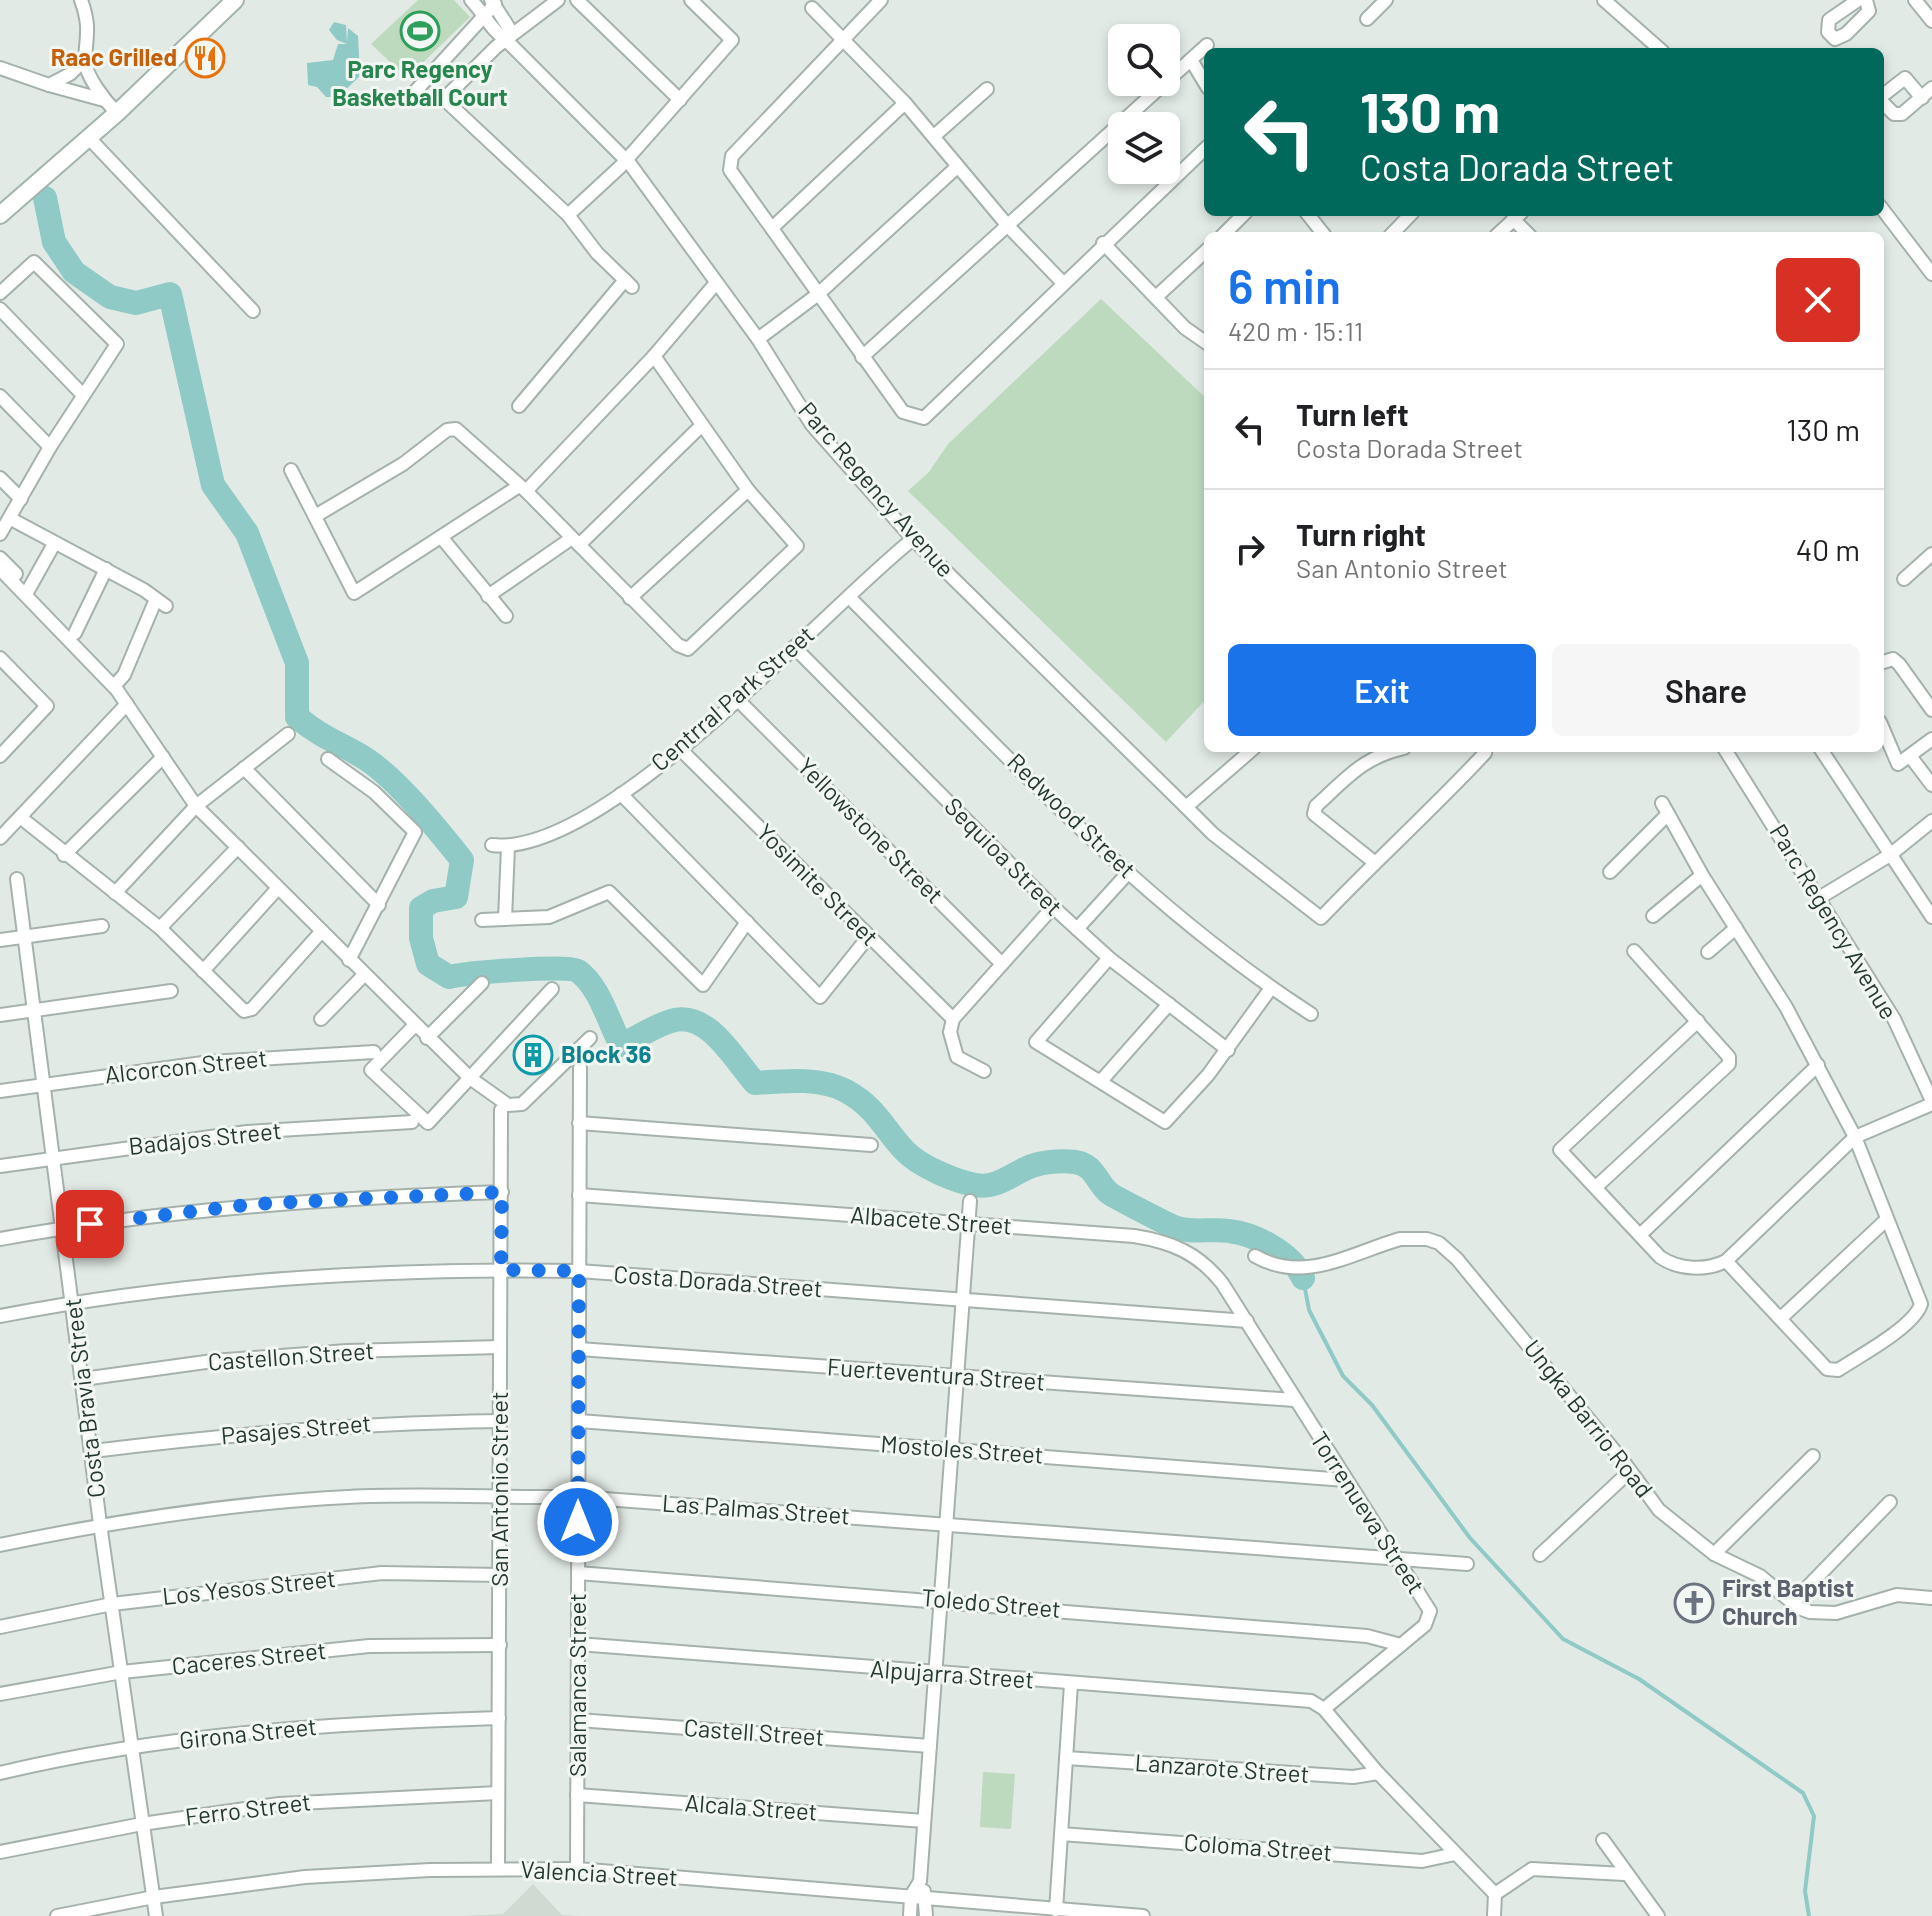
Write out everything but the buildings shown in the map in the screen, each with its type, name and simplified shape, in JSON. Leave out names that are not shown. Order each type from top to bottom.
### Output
[{"type":"main road","points":[[0,215],[117,113],[235,0]]},
{"type":"street","points":[[49,85],[70,74],[84,60],[89,45],[81,0]]},
{"type":"street","points":[[461,0],[484,19]]},
{"type":"street","points":[[471,0],[484,19]]},
{"type":"street","points":[[519,406],[628,284],[597,253],[568,215],[444,99],[496,47],[558,0]]},
{"type":"street","points":[[577,0],[680,100]]},
{"type":"street","points":[[568,215],[626,160],[732,40],[691,0]]},
{"type":"street","points":[[881,0],[732,156],[731,174],[903,412],[913,417],[924,418],[1103,243],[1204,150]]},
{"type":"street","points":[[1367,19],[1386,0]]},
{"type":"street","points":[[1604,0],[1658,48]]},
{"type":"street","points":[[1858,0],[1829,20],[1828,32],[1835,39],[1846,34],[1869,11],[1866,0]]},
{"type":"street","points":[[1915,0],[1932,21]]},
{"type":"street","points":[[412,95],[484,19],[493,2]]},
{"type":"street","points":[[493,2],[509,28],[507,41]]},
{"type":"street","points":[[812,8],[905,103],[1008,226],[1063,283]]},
{"type":"street","name":"Parc Regency Avenue","points":[[484,19],[491,30],[507,41],[626,160],[758,339],[812,425],[913,539],[1213,834],[1321,918],[1374,862]]},
{"type":"street","points":[[862,357],[1207,45]]},
{"type":"street","points":[[84,60],[104,100],[117,113]]},
{"type":"street","points":[[1191,60],[1204,81]]},
{"type":"street","points":[[0,68],[104,100]]},
{"type":"street","points":[[1922,98],[1932,88]]},
{"type":"street","points":[[934,136],[987,89]]},
{"type":"street","points":[[772,228],[905,103]]},
{"type":"street","points":[[89,138],[253,311]]},
{"type":"street","points":[[758,339],[817,295],[957,167]]},
{"type":"street","points":[[1884,211],[1932,274]]},
{"type":"street","points":[[1226,232],[1242,216]]},
{"type":"street","points":[[1309,216],[1322,232]]},
{"type":"street","points":[[1394,232],[1409,216]]},
{"type":"street","points":[[1500,232],[1517,216]]},
{"type":"street","points":[[1103,243],[1185,328],[1204,341]]},
{"type":"street","points":[[1156,297],[1204,253]]},
{"type":"street","points":[[0,293],[34,262],[117,344],[50,447],[0,534]]},
{"type":"street","points":[[291,470],[317,515],[354,593],[523,489],[654,356],[716,283]]},
{"type":"street","points":[[0,309],[83,395]]},
{"type":"street","points":[[317,515],[403,464],[453,428],[523,489],[686,650],[797,546],[748,490],[654,356]]},
{"type":"street","points":[[0,396],[50,447]]},
{"type":"street","points":[[488,596],[576,542],[702,425]]},
{"type":"street","points":[[0,478],[21,499]]},
{"type":"street","points":[[630,598],[748,490]]},
{"type":"street","points":[[11,519],[161,602],[116,686]]},
{"type":"street","points":[[442,538],[506,616]]},
{"type":"street","name":"Centrral Park Street","points":[[492,845],[508,847],[552,835],[621,794],[682,751],[913,539]]},
{"type":"street","points":[[28,591],[54,544]]},
{"type":"street","points":[[1904,579],[1932,554]]},
{"type":"street","points":[[0,558],[116,686]]},
{"type":"street","points":[[75,633],[106,569]]},
{"type":"street","points":[[1,572],[28,591],[102,660],[127,704],[196,806],[414,1026],[470,1078],[508,1105],[522,1104],[590,1038]]},
{"type":"street","name":"Redwood Street","points":[[849,597],[1127,874],[1271,988],[1311,1014]]},
{"type":"street","name":"Sequioa Street","points":[[794,647],[1053,907],[1109,958],[1228,1050]]},
{"type":"street","points":[[1884,662],[1893,659],[1899,664],[1932,710]]},
{"type":"street","points":[[0,756],[47,706],[1,661]]},
{"type":"street","name":"Yellowstone Street","points":[[737,699],[1002,964]]},
{"type":"street","points":[[0,838],[127,704]]},
{"type":"street","points":[[1884,733],[1894,760],[1903,763],[1932,739]]},
{"type":"street","points":[[115,893],[196,806],[288,734]]},
{"type":"street","name":"Yosimite Street","points":[[682,751],[953,1019]]},
{"type":"street","points":[[1186,807],[1249,752]]},
{"type":"street","points":[[1387,752],[1360,766],[1316,806],[1314,814],[1374,862],[1442,799],[1485,752]]},
{"type":"street","name":"Parc Regency Avenue","points":[[1727,752],[1894,1019],[1932,1103]]},
{"type":"street","points":[[1823,752],[1932,917]]},
{"type":"street","points":[[1910,756],[1932,785]]},
{"type":"street","points":[[64,855],[163,757]]},
{"type":"street","points":[[328,759],[414,828],[379,905],[349,960]]},
{"type":"street","points":[[244,768],[379,905]]},
{"type":"street","points":[[621,794],[820,997],[869,936]]},
{"type":"street","points":[[1610,872],[1665,808],[1702,875],[1818,1065],[1855,1137],[1885,1221],[1921,1304],[1910,1319],[1838,1370],[1827,1369],[1814,1359],[1781,1318],[1726,1261]]},
{"type":"street","points":[[20,817],[64,855],[160,928],[248,1012],[321,932]]},
{"type":"street","points":[[1819,898],[1890,855],[1932,821]]},
{"type":"street","points":[[160,928],[238,847]]},
{"type":"street","points":[[505,919],[508,847]]},
{"type":"street","points":[[1077,929],[1127,874]]},
{"type":"street","points":[[1653,916],[1702,875]]},
{"type":"street","name":"Costa Bravia Street","points":[[17,879],[74,1302],[100,1524],[156,1916]]},
{"type":"street","points":[[203,971],[278,888]]},
{"type":"street","points":[[482,920],[549,917],[605,892],[613,893],[703,985],[747,922]]},
{"type":"street","points":[[984,1071],[957,1057],[950,1032],[953,1019],[1053,907]]},
{"type":"street","points":[[0,940],[102,926]]},
{"type":"street","points":[[1708,952],[1736,928]]},
{"type":"street","points":[[1596,1187],[1725,1071],[1729,1057],[1634,951]]},
{"type":"street","points":[[1109,958],[1036,1042],[1165,1122],[1172,1118],[1228,1050],[1271,988]]},
{"type":"street","points":[[321,1019],[364,975]]},
{"type":"street","points":[[427,1038],[482,983]]},
{"type":"street","points":[[414,1026],[372,1066],[373,1073],[428,1123],[552,989]]},
{"type":"street","points":[[0,1015],[171,991]]},
{"type":"street","points":[[1101,1081],[1169,1004]]},
{"type":"street","points":[[1698,1021],[1560,1150],[1562,1156],[1596,1187],[1660,1257],[1673,1265],[1707,1267],[1726,1261],[1855,1137],[1932,1103]]},
{"type":"street","name":"Alcorcon Street","points":[[0,1091],[210,1062],[374,1052]]},
{"type":"street","points":[[1640,1235],[1818,1065]]},
{"type":"street","name":"Salamanca Street","points":[[577,1869],[580,1068]]},
{"type":"street","name":"San Antonio Street","points":[[498,1869],[501,1110]]},
{"type":"street","name":"Badajos Street","points":[[0,1166],[247,1132],[412,1122]]},
{"type":"street","points":[[579,1123],[871,1145]]},
{"type":"street","points":[[0,1239],[224,1207],[347,1197],[502,1192]]},
{"type":"street","name":"Albacete Street","points":[[579,1195],[1134,1236],[1171,1243],[1209,1267],[1247,1321]]},
{"type":"street","points":[[926,1916],[927,1898],[920,1881],[970,1201]]},
{"type":"street","points":[[1781,1318],[1885,1221]]},
{"type":"street","name":"Ungka Barrio Road","points":[[1255,1256],[1292,1270],[1308,1269],[1400,1239],[1413,1237],[1439,1243],[1478,1282],[1659,1510],[1714,1554],[1760,1576],[1806,1611],[1836,1613],[1897,1595],[1932,1598]]},
{"type":"street","name":"Costa Dorada Street","points":[[0,1316],[74,1302],[282,1278],[501,1270],[579,1271],[1247,1321]]},
{"type":"street","name":"Torrenueva Street","points":[[1247,1321],[1294,1400],[1430,1611],[1425,1625],[1324,1709]]},
{"type":"street","name":"Castellon Street","points":[[83,1379],[228,1360],[347,1351],[500,1347]]},
{"type":"street","name":"Fuerteventura Street","points":[[579,1349],[1294,1400]]},
{"type":"street","name":"Pasajes Street","points":[[93,1451],[256,1432],[375,1423],[500,1421]]},
{"type":"street","name":"Mostoles Street","points":[[579,1421],[1345,1480]]},
{"type":"street","points":[[1714,1554],[1813,1456]]},
{"type":"street","points":[[1540,1555],[1630,1471]]},
{"type":"street","name":"Las Palmas Street","points":[[0,1545],[100,1524],[348,1497],[498,1495],[578,1497],[1467,1564]]},
{"type":"street","points":[[1792,1603],[1890,1502]]},
{"type":"street","name":"Los Yesos Street","points":[[0,1627],[112,1604],[382,1573],[500,1575]]},
{"type":"street","name":"Toledo Street","points":[[578,1573],[1367,1636],[1401,1645]]},
{"type":"street","name":"Alpujarra Street","points":[[578,1644],[935,1674],[1305,1700],[1324,1709]]},
{"type":"street","name":"Caceres Street","points":[[0,1694],[122,1672],[369,1646],[500,1645]]},
{"type":"street","points":[[1056,1910],[1071,1684]]},
{"type":"street","points":[[1324,1709],[1378,1773],[1495,1894],[1494,1916]]},
{"type":"street","name":"Girona Street","points":[[0,1773],[131,1748],[368,1723],[499,1718]]},
{"type":"street","name":"Castell Street","points":[[578,1720],[930,1746]]},
{"type":"street","name":"Lanzarote Street","points":[[1066,1758],[1353,1777],[1378,1773]]},
{"type":"street","name":"Ferro Street","points":[[0,1852],[142,1824],[279,1804],[498,1793]]},
{"type":"street","name":"Alcala Street","points":[[577,1795],[924,1821]]},
{"type":"street","name":"Coloma Street","points":[[1061,1834],[1422,1861],[1455,1854]]},
{"type":"street","points":[[1603,1840],[1624,1874],[1658,1916]]},
{"type":"street","name":"Valencia Street","points":[[57,1916],[154,1897],[305,1877],[498,1869],[577,1869],[1143,1916]]},
{"type":"street","points":[[1495,1894],[1532,1869],[1624,1874]]},
{"type":"street","points":[[910,1916],[911,1896],[920,1881]]},
{"type":"shaded area","points":[[533,1884],[562,1915],[578,1916],[457,1916],[503,1914]]},
{"type":"green space","name":"Parc Regency Basketball Court","points":[[418,0],[454,0],[470,17],[407,78],[371,44]]},
{"type":"green space","points":[[1101,299],[1204,396],[1204,701],[1166,742],[908,491],[929,472],[948,444]]},
{"type":"green space","points":[[983,1772],[1015,1774],[1011,1829],[980,1827]]},
{"type":"water","points":[[334,22],[346,25],[347,42],[348,28],[358,36],[360,76],[338,97],[326,97],[317,87],[308,85],[307,63],[333,60],[338,44],[347,44],[337,40],[329,30]]},
{"type":"waterway","points":[[45,198],[54,242],[74,272],[110,297],[136,303],[170,294],[213,485],[247,533],[297,663],[297,717],[391,779],[462,860],[456,897],[433,901],[421,908],[421,938],[428,964],[449,977],[495,971],[578,971],[598,995],[621,1045],[671,1021],[684,1019],[697,1023],[719,1039],[755,1083],[814,1082],[846,1091],[872,1111],[911,1157],[948,1177],[983,1186],[1038,1164],[1075,1162],[1091,1170],[1109,1193],[1174,1227],[1194,1231],[1229,1231],[1272,1246],[1298,1269],[1303,1278]]},
{"type":"waterway","points":[[1303,1278],[1309,1310],[1343,1376],[1372,1405],[1470,1538],[1563,1639],[1639,1679],[1803,1793],[1814,1816],[1805,1891],[1809,1916]]},
{"type":"place","name":"Parc Regency Basketball Court","points":[[420,31]]},
{"type":"place","name":"Raac Grilled","points":[[205,58]]},
{"type":"place","name":"Block 36","points":[[533,1055]]},
{"type":"place","name":"First Baptist Church","points":[[1694,1603]]},
{"type":"route","points":[[90,1224],[255,1204],[347,1197],[502,1192],[501,1270],[579,1271],[578,1522]]}]
